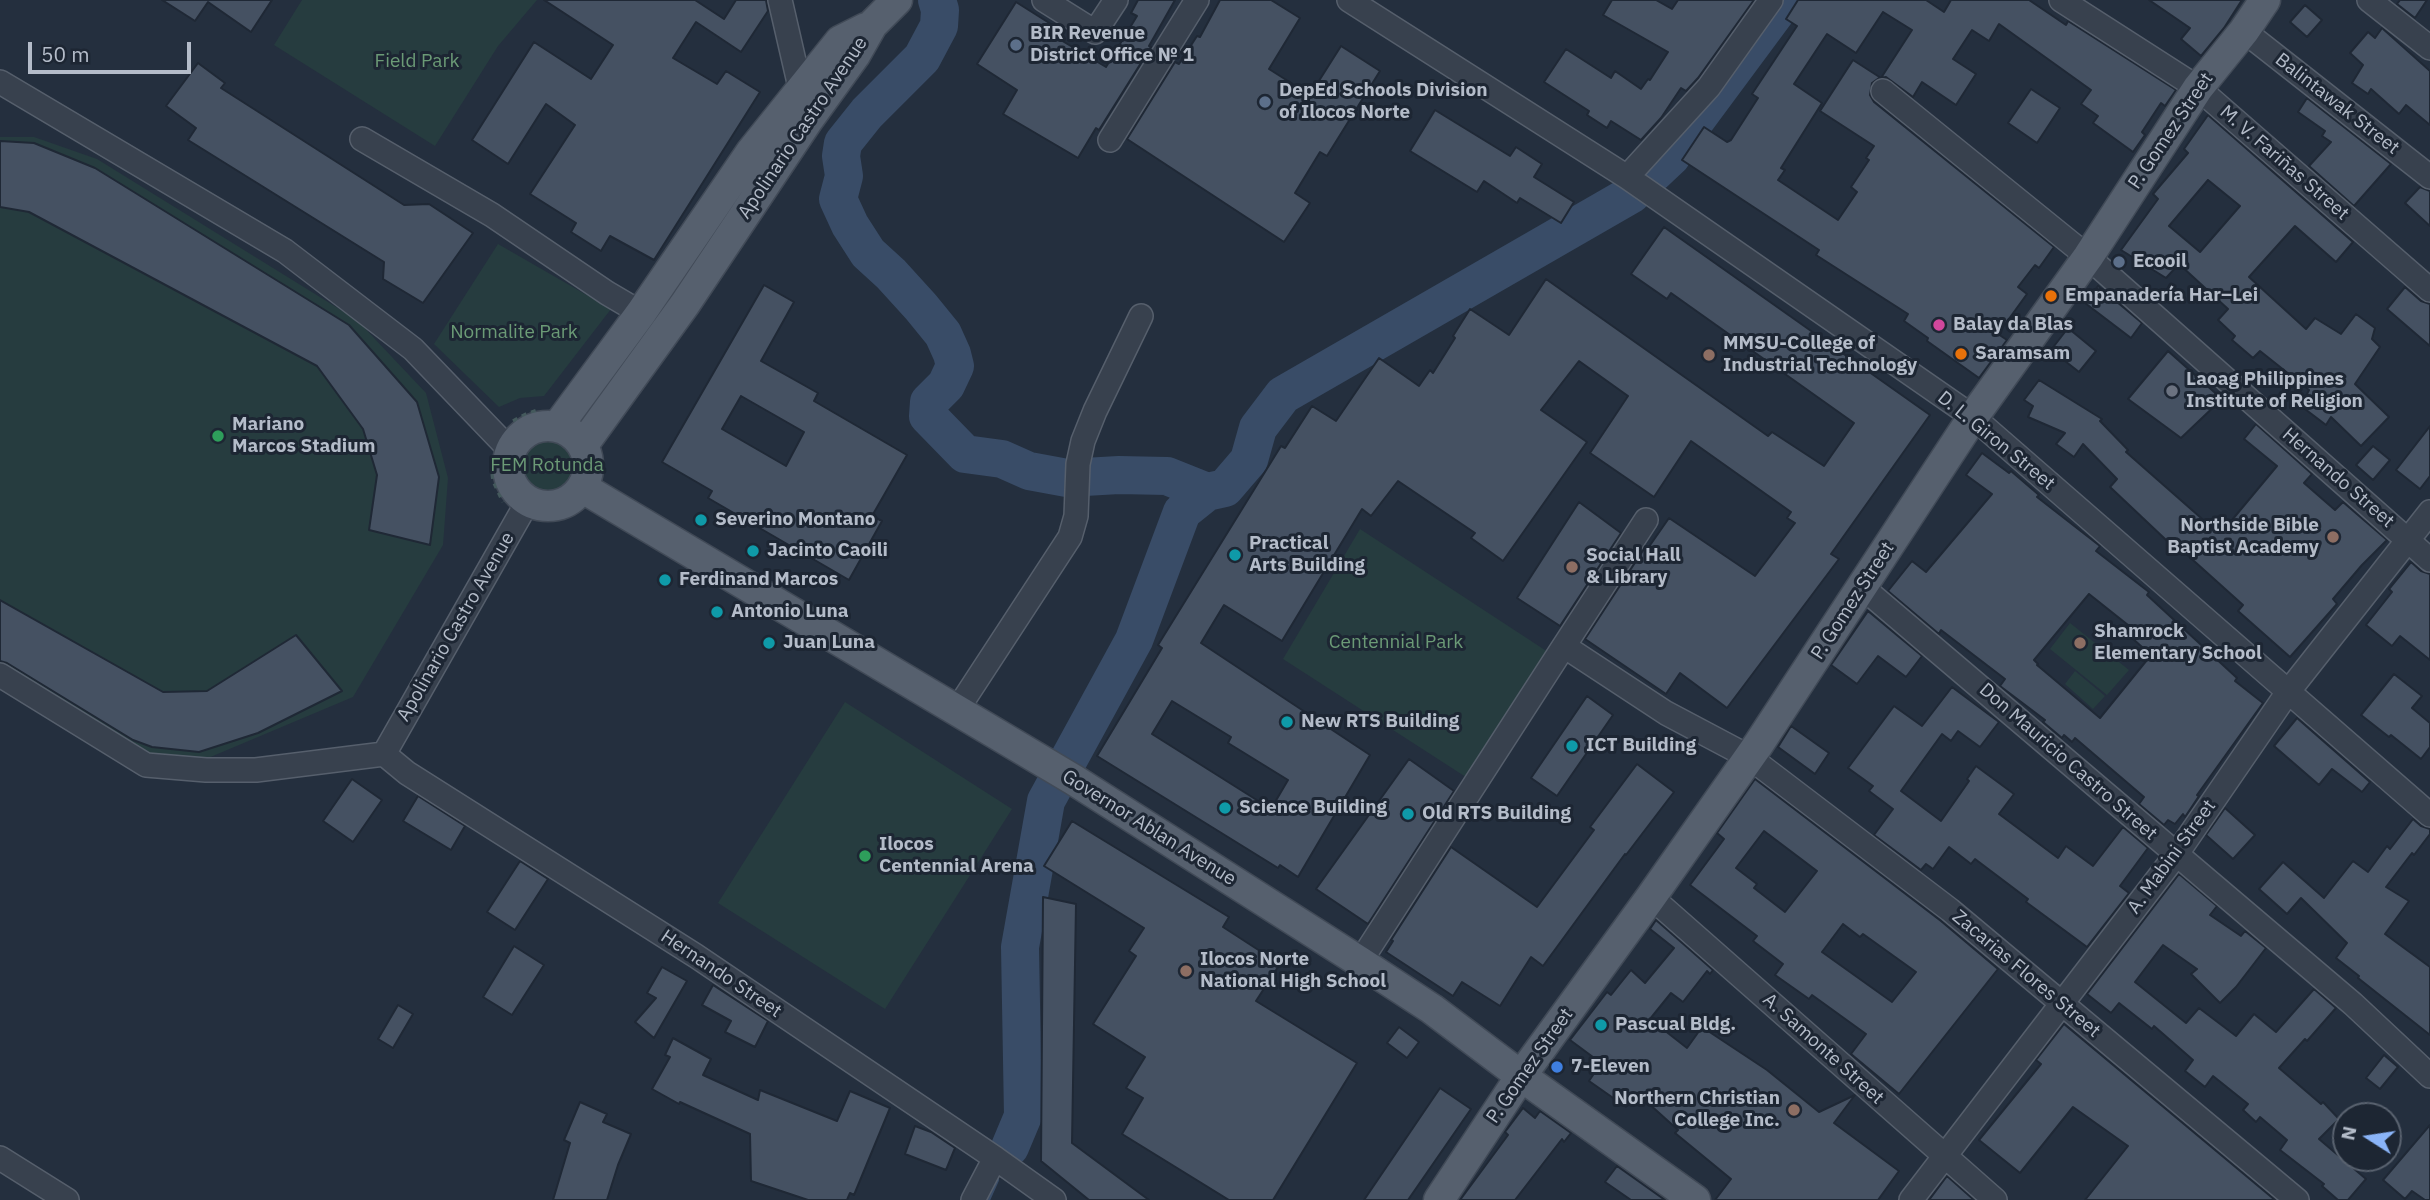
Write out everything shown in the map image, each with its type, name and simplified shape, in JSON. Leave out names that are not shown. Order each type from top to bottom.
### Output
[{"type":"main road","points":[[872,25],[897,0]]},
{"type":"main road","name":"P. Gomez Street","points":[[1438,1200],[1521,1076],[1749,757],[1973,417],[2088,257],[2197,88],[2266,0]]},
{"type":"main road","name":"Apolinario Castro Avenue","points":[[557,427],[641,313],[751,152],[800,89],[841,41],[872,25]]},
{"type":"main road","name":"Apolinario Castro Avenue","points":[[583,446],[685,304],[808,120],[855,55],[872,25]]},
{"type":"main road","points":[[557,427],[576,437],[583,446],[589,467],[583,488],[564,504],[552,507],[516,502],[519,494],[509,474],[504,444],[535,428],[557,427]]},
{"type":"main road","name":"Governor Ablan Avenue","points":[[583,488],[1063,773],[1360,962],[1432,1009],[1695,1200]]},
{"type":"street","points":[[780,0],[808,120]]},
{"type":"street","points":[[1045,0],[1095,32],[1116,0]]},
{"type":"street","points":[[1110,140],[1197,0]]},
{"type":"street","name":"D. L. Giron Street","points":[[1349,0],[1627,177],[1973,417],[2430,815]]},
{"type":"street","points":[[1627,177],[1709,87],[1770,0]]},
{"type":"street","name":"M. V. Fariñas Street","points":[[2061,0],[2197,88],[2430,290]]},
{"type":"street","points":[[2369,0],[2430,48]]},
{"type":"street","name":"Balintawak Street","points":[[2244,31],[2430,177]]},
{"type":"street","points":[[0,82],[285,251],[413,349],[504,444]]},
{"type":"street","name":"Hernando Street","points":[[1883,91],[2088,257],[2430,560]]},
{"type":"street","points":[[362,139],[492,215],[641,313]]},
{"type":"street","points":[[957,710],[1070,537],[1077,506],[1083,441],[1141,316]]},
{"type":"street","name":"Apolinario Castro Avenue","points":[[384,754],[516,502]]},
{"type":"street","name":"A. Mabini Street","points":[[1911,1200],[2176,855],[2288,692],[2430,512]]},
{"type":"street","points":[[1360,962],[1646,520]]},
{"type":"street","name":"Don Mauricio Castro Street","points":[[1863,587],[2353,1004],[2430,1076]]},
{"type":"street","name":"Zacarias Flores Street","points":[[1564,646],[1666,713],[1749,757],[1950,909],[2297,1200]]},
{"type":"street","points":[[0,675],[146,765],[206,770],[256,770],[384,754]]},
{"type":"street","name":"Hernando Street","points":[[384,754],[407,773],[696,956],[1054,1200]]},
{"type":"street","name":"A. Samonte Street","points":[[1651,897],[1995,1200]]},
{"type":"street","points":[[0,1158],[67,1200]]},
{"type":"street","points":[[973,1200],[995,1158]]},
{"type":"path","points":[[504,444],[492,454],[493,481],[516,502]]},
{"type":"green space","name":"Field Park","points":[[302,0],[537,0],[498,46],[435,146],[274,45]]},
{"type":"green space","name":"Mariano Marcos Stadium","points":[[0,137],[34,137],[97,159],[357,320],[426,393],[448,478],[443,545],[353,697],[201,761],[150,755],[0,671]]},
{"type":"green space","name":"Normalite Park","points":[[498,244],[611,309],[544,396],[520,398],[499,407],[434,344]]},
{"type":"green space","name":"FEM Rotunda","points":[[540,432],[554,432],[566,437],[575,446],[580,465],[578,478],[571,489],[554,498],[540,498],[528,493],[519,484],[514,472],[514,458],[519,446],[528,437]]},
{"type":"green space","name":"Centennial Park","points":[[1360,529],[1551,654],[1472,781],[1283,659]]},
{"type":"green space","points":[[2070,623],[2129,670],[2107,695],[2050,649]]},
{"type":"green space","points":[[2075,671],[2105,696],[2093,709],[2065,684]]},
{"type":"green space","name":"Ilocos Centennial Arena","points":[[845,702],[1012,809],[885,1009],[718,903]]},
{"type":"building","points":[[162,0],[272,0],[251,32],[208,2],[195,21]]},
{"type":"building","points":[[544,0],[695,0],[724,19],[736,0],[766,0],[768,11],[741,52],[696,22],[673,58],[717,84],[726,71],[760,92],[654,260],[610,236],[601,251],[571,232],[576,223],[530,194],[575,125],[546,104],[508,164],[472,140],[534,42],[591,79],[613,45]]},
{"type":"building","points":[[1138,0],[1175,0],[1149,46],[1151,47],[1099,130],[1096,128],[1078,158],[1003,114],[1017,90],[977,64],[1016,2],[1054,26],[1049,33],[1106,67],[1137,16],[1131,13]]},
{"type":"building","points":[[1220,0],[1271,0],[1300,18],[1269,69],[1310,95],[1341,46],[1380,71],[1327,156],[1320,152],[1295,193],[1310,203],[1284,242],[1127,139],[1175,62],[1179,64],[1197,36],[1200,37]]},
{"type":"building","points":[[1612,0],[1656,0],[1672,9],[1678,0],[1754,0],[1698,78],[1686,91],[1681,88],[1661,118],[1641,140],[1611,121],[1607,128],[1587,115],[1589,111],[1544,82],[1566,49],[1611,78],[1615,71],[1641,89],[1648,79],[1650,80],[1668,52],[1603,15]]},
{"type":"building","points":[[1798,0],[1926,0],[1944,12],[1951,0],[2029,0],[2066,25],[2068,21],[2176,90],[2165,106],[2161,103],[2142,132],[2145,135],[2133,152],[2093,123],[2098,116],[2081,104],[2091,90],[1999,24],[1989,41],[1972,30],[1953,59],[1976,74],[1956,105],[1922,82],[1913,97],[1886,77],[1872,83],[1870,95],[1874,102],[2054,247],[2039,268],[2035,265],[2018,287],[2027,294],[1998,334],[2007,340],[1979,378],[1904,321],[1908,314],[1816,255],[1819,250],[1682,160],[1704,127],[1727,142],[1731,140],[1758,98],[1752,94],[1797,26],[1786,19]],"holes":[[[1883,12],[1912,30],[1881,78],[1853,60],[1820,111],[1874,146],[1866,158],[1869,160],[1851,187],[1857,192],[1838,220],[1778,180],[1785,170],[1781,168],[1822,103],[1794,84],[1827,34],[1856,53]]]},
{"type":"building","points":[[2149,0],[2242,0],[2201,56],[2181,39],[2190,28]]},
{"type":"building","points":[[2400,0],[2427,0],[2415,18],[2397,4]]},
{"type":"building","points":[[2305,5],[2322,20],[2307,37],[2290,22]]},
{"type":"building","points":[[2382,28],[2430,71],[2430,125],[2406,105],[2399,114],[2371,89],[2368,94],[2352,83],[2363,65],[2350,53],[2368,32],[2375,38]]},
{"type":"building","points":[[198,63],[225,83],[221,88],[404,205],[429,204],[473,233],[423,303],[383,279],[384,262],[188,140],[196,128],[166,106]]},
{"type":"building","points":[[2031,89],[2060,108],[2037,143],[2008,123]]},
{"type":"building","points":[[2307,98],[2391,164],[2354,206],[2309,166],[2331,142],[2322,136],[2325,131],[2298,112]]},
{"type":"building","points":[[1435,110],[1510,156],[1516,147],[1542,164],[1534,177],[1574,202],[1561,223],[1520,198],[1517,203],[1484,181],[1477,192],[1410,151]]},
{"type":"building","points":[[2208,115],[2353,242],[2336,262],[2295,226],[2249,277],[2306,329],[2315,318],[2341,334],[2356,314],[2375,328],[2372,339],[2380,347],[2355,384],[2389,417],[2361,446],[2331,417],[2326,425],[2301,406],[2309,390],[2260,351],[2253,358],[2232,340],[2235,336],[2218,320],[2228,309],[2179,264],[2166,278],[2121,250],[2158,199],[2153,194],[2188,153],[2184,149]],"holes":[[[2208,180],[2240,206],[2200,252],[2169,226]]]},
{"type":"building","points":[[0,141],[34,143],[95,168],[349,325],[417,402],[439,477],[430,545],[369,530],[377,475],[363,429],[317,366],[29,212],[0,207]]},
{"type":"building","points":[[2420,187],[2430,191],[2430,226],[2405,203]]},
{"type":"building","points":[[1664,227],[1930,415],[1831,554],[1839,559],[1727,708],[1680,673],[1666,694],[1585,639],[1644,549],[1646,551],[1669,518],[1755,576],[1795,523],[1787,518],[1791,512],[1691,441],[1654,497],[1590,453],[1628,396],[1579,361],[1541,410],[1587,442],[1503,561],[1471,538],[1475,533],[1398,481],[1371,516],[1362,509],[1282,641],[1224,605],[1201,643],[1370,755],[1298,877],[1280,865],[1278,868],[1097,756],[1162,648],[1158,645],[1281,446],[1285,448],[1312,406],[1336,421],[1379,358],[1419,386],[1430,370],[1433,373],[1470,309],[1509,335],[1546,279],[1768,436],[1772,432],[1824,466],[1854,423],[1671,293],[1667,299],[1631,274]],"holes":[[[1172,701],[1231,737],[1228,743],[1288,780],[1271,809],[1152,734]]]},
{"type":"building","points":[[764,285],[794,302],[761,361],[818,393],[814,401],[907,455],[872,516],[882,521],[849,580],[708,498],[712,491],[662,462]],"holes":[[[741,396],[804,432],[786,466],[722,429]]]},
{"type":"building","points":[[2098,286],[2142,323],[2131,338],[2085,303]]},
{"type":"building","points":[[2405,287],[2421,301],[2430,304],[2430,346],[2387,309]]},
{"type":"building","points":[[2068,328],[2096,351],[2079,372],[2051,350]]},
{"type":"building","points":[[2168,351],[2222,399],[2181,438],[2128,399]]},
{"type":"building","points":[[2039,380],[2102,419],[2100,421],[2128,450],[2126,452],[2217,532],[2222,532],[2277,466],[2244,439],[2256,424],[2312,474],[2304,483],[2335,510],[2343,502],[2387,540],[2333,599],[2337,604],[2290,657],[2238,611],[2243,605],[2184,552],[2182,555],[2110,487],[2117,479],[2083,444],[2074,457],[2056,444],[2065,433],[2028,417],[2033,406],[2024,400]]},
{"type":"building","points":[[2430,426],[2430,476],[2420,489],[2396,470]]},
{"type":"building","points":[[2373,446],[2390,460],[2373,480],[2356,465]]},
{"type":"building","name":"Shamrock Elementary School","points":[[1982,453],[2009,473],[2011,471],[2039,495],[2037,497],[2100,546],[2096,551],[2149,592],[2147,595],[2237,678],[2235,681],[2263,703],[2197,795],[2199,796],[2185,817],[2183,814],[2175,824],[2168,820],[2164,825],[2139,804],[2144,797],[2075,738],[2072,742],[2064,735],[2062,738],[2043,722],[2045,720],[2000,686],[2005,679],[1941,630],[1939,634],[1888,591],[1912,561],[1926,572],[1992,494],[1966,475]],"holes":[[[2089,594],[2128,625],[2123,630],[2151,655],[2100,718],[2034,660]]]},
{"type":"building","name":"Social Hall & Library","points":[[1579,502],[1621,533],[1560,626],[1517,598]]},
{"type":"building","points":[[2411,562],[2421,571],[2430,574],[2430,660],[2400,636],[2392,646],[2366,625],[2392,592],[2389,589]]},
{"type":"building","points":[[0,600],[163,692],[207,691],[296,635],[342,691],[258,733],[199,752],[152,747],[133,740],[0,661]]},
{"type":"building","points":[[1868,611],[1922,656],[1906,677],[1878,656],[1857,684],[1831,665]]},
{"type":"building","points":[[2394,674],[2422,696],[2412,708],[2430,723],[2430,747],[2421,759],[2361,715]]},
{"type":"building","points":[[1952,687],[1999,722],[1980,747],[1958,731],[1951,741],[1942,734],[1901,791],[1941,821],[1969,781],[1967,779],[1976,766],[2014,794],[1999,814],[2058,858],[2066,846],[2093,866],[2123,827],[2148,848],[2120,886],[2129,893],[2087,947],[2026,902],[2028,899],[1975,859],[1971,864],[1949,847],[1933,869],[1926,864],[1921,870],[1874,835],[1893,809],[1869,791],[1873,786],[1848,768],[1894,706],[1922,726]]},
{"type":"building","name":"ICT Building","points":[[1587,696],[1613,715],[1557,796],[1531,778]]},
{"type":"building","points":[[2297,718],[2370,782],[2362,792],[2332,769],[2319,785],[2274,746]]},
{"type":"building","points":[[1791,726],[1829,753],[1815,774],[1778,747]]},
{"type":"building","points":[[1409,759],[1454,791],[1368,924],[1316,889]]},
{"type":"building","points":[[1637,764],[1674,792],[1543,966],[1531,957],[1500,1006],[1462,982],[1453,996],[1386,952],[1451,847],[1537,907],[1594,830],[1590,827]]},
{"type":"building","points":[[352,779],[382,800],[353,842],[323,821]]},
{"type":"building","points":[[1755,779],[1941,921],[1998,969],[1899,1094],[1851,1054],[1866,1034],[1812,995],[1809,999],[1775,975],[1783,964],[1753,941],[1757,936],[1690,885],[1724,839],[1717,833]],"holes":[[[1764,831],[1817,871],[1785,912],[1754,888],[1757,884],[1736,868]],[[1843,924],[1860,937],[1863,934],[1916,972],[1892,1002],[1822,952]]]},
{"type":"building","points":[[418,796],[465,826],[451,850],[403,821]]},
{"type":"building","points":[[2225,808],[2255,835],[2233,859],[2206,835]]},
{"type":"building","points":[[2413,819],[2430,829],[2430,834],[2386,887],[2409,901],[2385,934],[2430,967],[2430,1035],[2336,958],[2347,943],[2301,898],[2287,914],[2259,889],[2283,862],[2324,898],[2353,861],[2368,872],[2387,846],[2390,849]]},
{"type":"building","points":[[1072,821],[1229,917],[1223,927],[1280,964],[1256,1001],[1357,1063],[1273,1200],[1229,1200],[1122,1134],[1143,1098],[1126,1088],[1145,1057],[1093,1024],[1136,956],[1129,951],[1144,928],[1044,866]]},
{"type":"building","points":[[520,861],[548,879],[515,930],[487,912]]},
{"type":"building","points":[[2179,874],[2217,906],[2210,915],[2241,936],[2245,931],[2266,948],[2220,1003],[2191,974],[2197,969],[2163,945],[2135,982],[2186,1023],[2199,1008],[2236,1036],[2254,1014],[2276,1032],[2314,989],[2336,1008],[2279,1068],[2332,1112],[2332,1126],[2319,1139],[2332,1150],[2332,1172],[2358,1172],[2366,1179],[2348,1200],[2338,1200],[2322,1186],[2324,1184],[2280,1150],[2287,1140],[2260,1117],[2256,1122],[2243,1110],[2248,1104],[2213,1076],[2205,1087],[2185,1071],[2193,1060],[2154,1026],[2152,1029],[2119,1003],[2111,1013],[2087,994]]},
{"type":"building","points":[[1043,897],[1076,904],[1072,1143],[1149,1200],[1089,1200],[1041,1161]]},
{"type":"building","points":[[1656,920],[1713,970],[1710,974],[1707,971],[1683,1002],[1671,993],[1650,1019],[1687,1048],[1702,1027],[1767,1070],[1819,1112],[1855,1095],[1834,1123],[1899,1171],[1878,1200],[1715,1200],[1731,1179],[1675,1133],[1678,1130],[1637,1093],[1626,1107],[1589,1081],[1601,1063],[1570,1040],[1607,992],[1611,995],[1631,970],[1645,983],[1674,948],[1650,929]]},
{"type":"building","points":[[514,946],[544,965],[512,1015],[483,997]]},
{"type":"building","points":[[662,967],[687,981],[654,1038],[635,1022],[656,998],[647,993]]},
{"type":"building","points":[[713,985],[768,1021],[755,1047],[725,1032],[731,1021],[702,1005]]},
{"type":"building","points":[[398,1005],[413,1014],[393,1048],[378,1039]]},
{"type":"building","points":[[2064,1024],[2275,1200],[2085,1200],[2128,1146],[2073,1107],[2020,1173],[1979,1140],[2041,1064],[2036,1060]]},
{"type":"building","points":[[1399,1027],[1419,1042],[1407,1058],[1387,1043]]},
{"type":"building","points":[[673,1038],[711,1059],[703,1075],[758,1100],[760,1090],[837,1121],[850,1091],[890,1108],[854,1195],[850,1193],[847,1200],[808,1200],[751,1181],[750,1134],[680,1102],[679,1104],[652,1089],[670,1057],[665,1055]]},
{"type":"building","points":[[2384,1055],[2398,1067],[2380,1089],[2366,1078]]},
{"type":"building","points":[[1440,1088],[1471,1109],[1408,1200],[1364,1200]]},
{"type":"building","points":[[580,1102],[607,1114],[603,1122],[631,1134],[607,1200],[553,1200],[570,1143],[564,1140]]},
{"type":"building","points":[[1523,1108],[1535,1118],[1540,1111],[1571,1133],[1564,1142],[1562,1139],[1515,1200],[1460,1200],[1508,1135],[1505,1132]]},
{"type":"building","points":[[2430,1125],[2430,1200],[2425,1200],[2412,1191],[2405,1199],[2383,1180],[2390,1172],[2402,1172],[2402,1158]]},
{"type":"building","points":[[915,1126],[931,1132],[955,1148],[946,1170],[905,1154]]},
{"type":"building","points":[[1617,1166],[1665,1200],[1631,1200],[1605,1182]]},
{"type":"building","points":[[1947,1176],[1974,1200],[1929,1200]]},
{"type":"waterway","points":[[937,0],[940,10],[939,26],[922,58],[867,113],[843,143],[841,156],[844,176],[838,199],[850,225],[868,253],[921,307],[943,334],[952,354],[955,366],[946,385],[929,402],[928,416],[965,454],[1002,459],[1029,471],[1067,478],[1167,476],[1207,492]]},
{"type":"waterway","points":[[1654,173],[1671,157],[1785,0]]},
{"type":"waterway","points":[[1010,1147],[1023,1116],[1020,947],[1046,801],[1134,640],[1182,512],[1207,492],[1225,488],[1249,460],[1258,428],[1283,395],[1632,194]]},
{"type":"waterway","points":[[987,1200],[996,1180]]},
{"type":"place","name":"BIR Revenue District Office № 1","points":[[1016,45]]},
{"type":"place","name":"DepEd Schools Division of Ilocos Norte","points":[[1265,102]]},
{"type":"place","name":"Ecooil","points":[[2119,262]]},
{"type":"place","name":"Empanadería Har–Lei","points":[[2051,296]]},
{"type":"place","name":"Balay da Blas","points":[[1939,325]]},
{"type":"place","name":"Saramsam","points":[[1961,354]]},
{"type":"place","name":"MMSU-College of Industrial Technology","points":[[1709,355]]},
{"type":"place","name":"Laoag Philippines Institute of Religion","points":[[2172,391]]},
{"type":"place","name":"Mariano Marcos Stadium","points":[[218,436]]},
{"type":"place","name":"Severino Montano","points":[[701,520]]},
{"type":"place","name":"Northside Bible Baptist Academy","points":[[2333,537]]},
{"type":"place","name":"Jacinto Caoili","points":[[753,551]]},
{"type":"place","name":"Practical Arts Building","points":[[1235,555]]},
{"type":"place","name":"Social Hall & Library","points":[[1572,567]]},
{"type":"place","name":"Ferdinand Marcos","points":[[665,580]]},
{"type":"place","name":"Antonio Luna","points":[[717,612]]},
{"type":"place","name":"Juan Luna","points":[[769,643]]},
{"type":"place","name":"Shamrock Elementary School","points":[[2080,643]]},
{"type":"place","name":"New RTS Building","points":[[1287,722]]},
{"type":"place","name":"ICT Building","points":[[1572,746]]},
{"type":"place","name":"Science Building","points":[[1225,808]]},
{"type":"place","name":"Old RTS Building","points":[[1408,814]]},
{"type":"place","name":"Ilocos Centennial Arena","points":[[865,856]]},
{"type":"place","name":"Ilocos Norte National High School","points":[[1186,971]]},
{"type":"place","name":"Pascual Bldg.","points":[[1601,1025]]},
{"type":"place","name":"7-Eleven","points":[[1557,1067]]},
{"type":"place","name":"Northern Christian College Inc.","points":[[1794,1110]]}]
